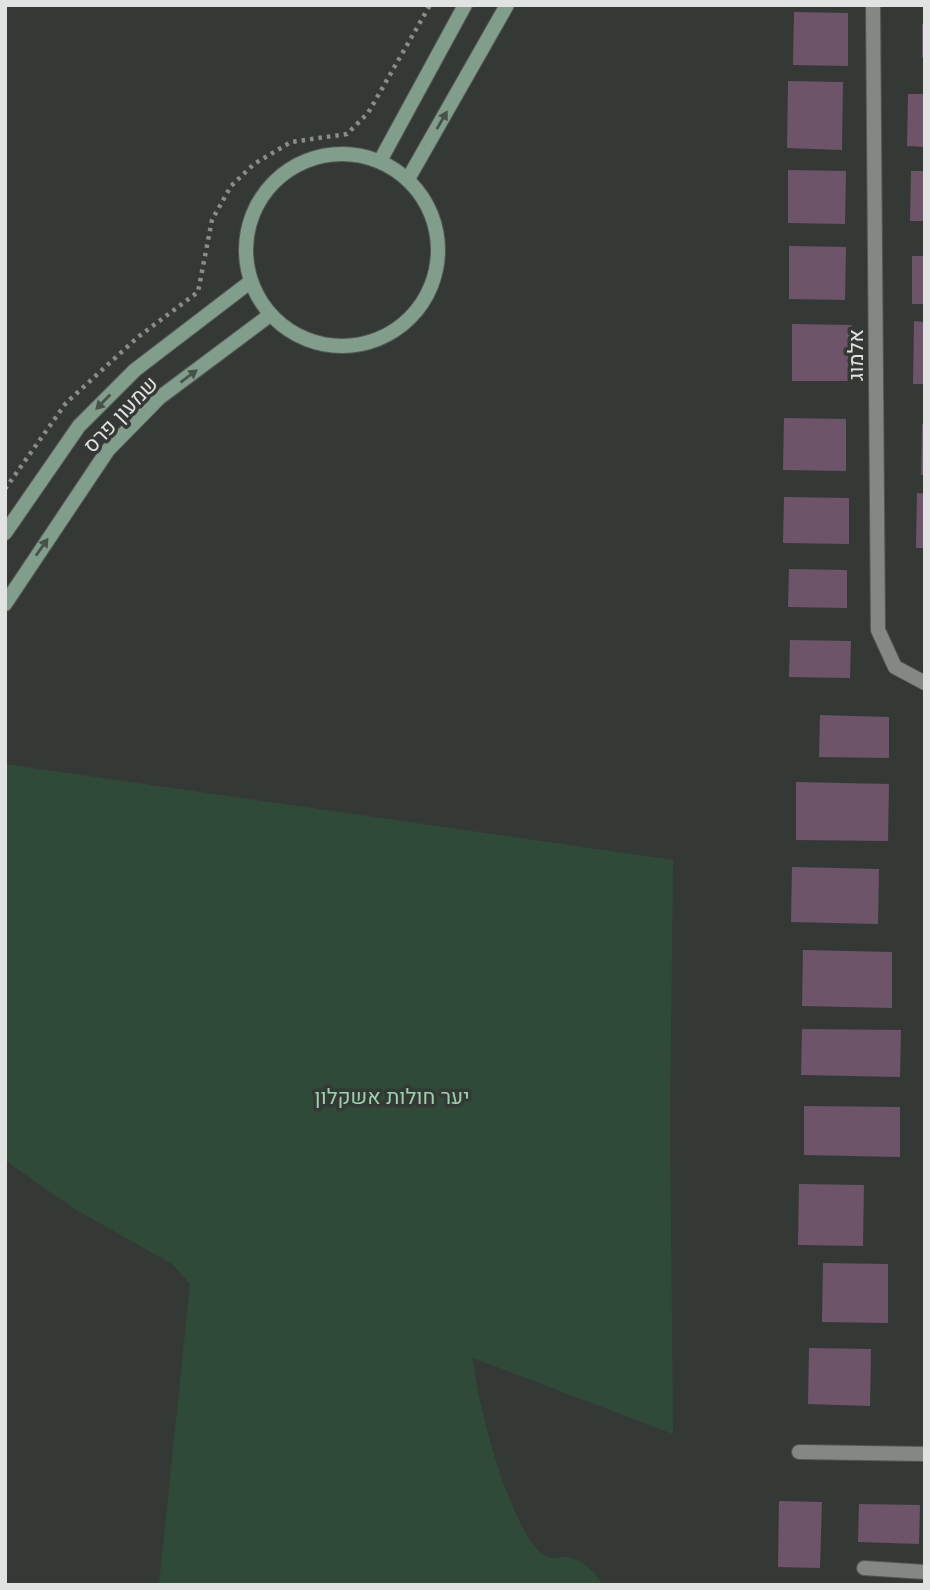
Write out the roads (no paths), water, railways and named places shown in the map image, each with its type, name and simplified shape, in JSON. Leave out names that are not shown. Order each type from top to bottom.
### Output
[{"type":"main road","points":[[380,160],[465,5]]},
{"type":"main road","points":[[408,179],[507,5]]},
{"type":"main road","points":[[349,153],[380,160],[408,179],[428,204],[438,233],[438,264],[429,293],[411,319],[385,337],[355,346],[324,345],[295,334],[270,315],[250,282],[245,251],[250,219],[264,191],[288,169],[317,156],[349,153]]},
{"type":"main road","name":"שמעון פרס","points":[[5,533],[79,426],[135,370],[250,282]]},
{"type":"main road","name":"שמעון פרס","points":[[5,604],[108,450],[159,398],[270,315]]},
{"type":"street","name":"אלמוג","points":[[873,5],[878,630],[895,667],[925,683]]},
{"type":"street","points":[[799,1452],[925,1454]]},
{"type":"street","points":[[864,1568],[925,1572]]},
{"type":"park label","name":"יער חולות אשקלון","points":[[392,1096]]}]
